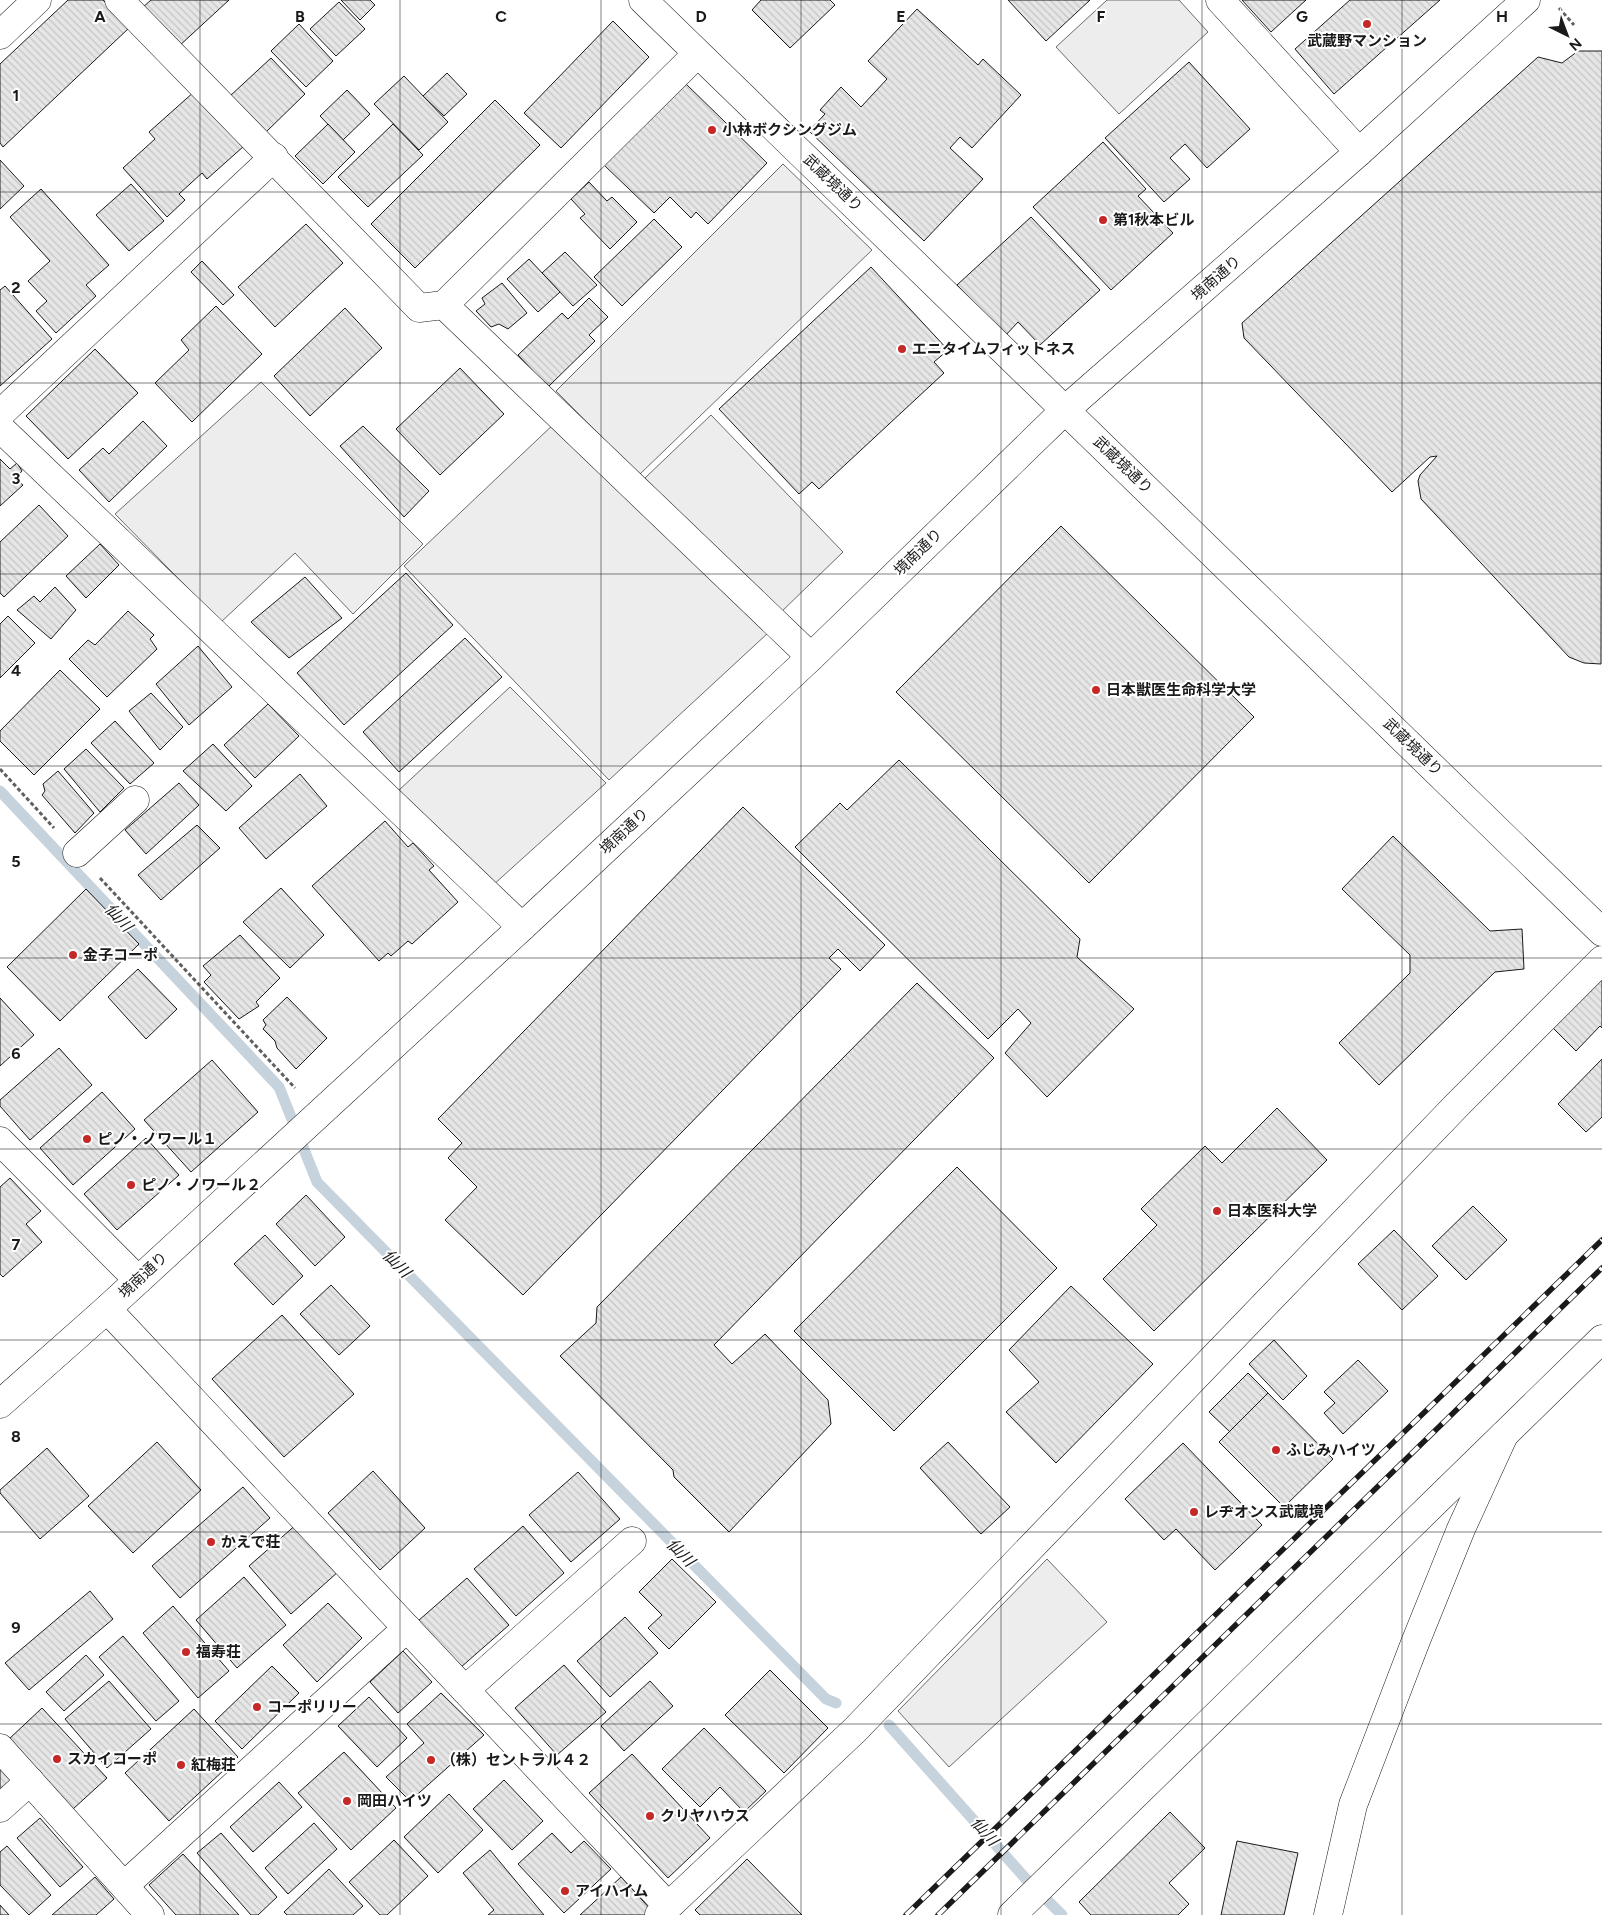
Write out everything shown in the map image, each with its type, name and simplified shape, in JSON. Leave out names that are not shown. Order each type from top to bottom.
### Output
[{"type":"street","points":[[0,34],[37,0]]},
{"type":"street","points":[[119,0],[419,308],[444,305],[697,54]]},
{"type":"street","name":"武蔵境通り","points":[[643,0],[697,54],[832,181],[1020,369],[1065,410],[1602,932]]},
{"type":"street","points":[[1220,0],[1359,152]]},
{"type":"street","name":"境南通り","points":[[0,1404],[107,1309],[522,927],[811,657],[1065,410],[1359,152],[1526,0]]},
{"type":"street","points":[[0,414],[274,157]]},
{"type":"street","points":[[444,305],[811,657]]},
{"type":"street","points":[[0,428],[522,927]]},
{"type":"street","points":[[77,853],[134,800]]},
{"type":"street","points":[[107,1309],[465,1690],[664,1911],[855,1730],[1458,1104],[1602,960]]},
{"type":"street","points":[[0,1141],[138,1280]]},
{"type":"street","points":[[1012,1915],[1602,1339]]},
{"type":"street","points":[[1328,1915],[1353,1805],[1414,1643],[1461,1529],[1504,1435]]},
{"type":"street","points":[[465,1690],[632,1541]]},
{"type":"street","points":[[125,1885],[407,1628]]},
{"type":"street","points":[[0,1748],[150,1915]]},
{"type":"street","points":[[0,1808],[30,1781]]},
{"type":"path","points":[[1558,8],[1574,25]]},
{"type":"path","points":[[0,769],[319,1114]]},
{"type":"shaded area","points":[[1107,0],[1179,0],[1208,32],[1119,114],[1056,47]]},
{"type":"shaded area","points":[[783,164],[872,250],[639,475],[556,391]]},
{"type":"shaded area","points":[[261,382],[423,544],[353,614],[295,553],[221,622],[115,514]]},
{"type":"shaded area","points":[[711,415],[843,552],[777,616],[645,478]]},
{"type":"shaded area","points":[[557,421],[768,633],[609,780],[404,566]]},
{"type":"shaded area","points":[[510,687],[606,783],[492,886],[398,791]]},
{"type":"shaded area","points":[[1047,1559],[1107,1622],[949,1767],[898,1711]]},
{"type":"building","points":[[68,0],[103,0],[129,28],[3,147],[0,143],[0,64]]},
{"type":"building","points":[[151,0],[229,0],[178,47],[142,8]]},
{"type":"building","points":[[341,0],[370,0],[375,5],[360,20]]},
{"type":"building","points":[[761,0],[830,0],[835,5],[790,48],[752,10]]},
{"type":"building","points":[[1008,0],[1090,0],[1046,41]]},
{"type":"building","points":[[1242,0],[1306,0],[1271,32]]},
{"type":"building","name":"武蔵野マンション","points":[[1350,0],[1440,0],[1334,94],[1295,49]]},
{"type":"building","points":[[339,2],[365,29],[336,56],[310,29]]},
{"type":"building","points":[[917,9],[978,65],[983,59],[1021,95],[972,148],[960,137],[950,148],[983,179],[924,241],[809,131],[825,114],[820,110],[841,87],[861,107],[887,79],[868,61]]},
{"type":"building","points":[[613,21],[649,57],[561,148],[524,113]]},
{"type":"building","points":[[299,24],[333,61],[306,87],[271,51]]},
{"type":"building","points":[[1578,51],[1602,51],[1601,664],[1584,663],[1569,657],[1421,499],[1418,481],[1420,475],[1437,456],[1430,457],[1392,492],[1244,338],[1242,323],[1538,57],[1562,63]]},
{"type":"building","points":[[271,58],[305,94],[265,133],[230,96]]},
{"type":"building","points":[[1189,62],[1250,129],[1207,168],[1185,144],[1170,158],[1190,179],[1164,202],[1105,138]]},
{"type":"building","points":[[447,73],[467,94],[444,116],[423,96]]},
{"type":"building","points":[[404,76],[448,122],[419,150],[374,104]]},
{"type":"building","points":[[684,82],[767,163],[708,224],[696,212],[691,218],[670,197],[654,213],[604,165]]},
{"type":"building","points":[[347,90],[370,114],[343,140],[320,116]]},
{"type":"building","points":[[195,91],[244,146],[207,179],[202,173],[179,194],[185,200],[167,217],[123,168],[155,139],[149,132]]},
{"type":"building","points":[[495,100],[540,145],[415,268],[371,224]]},
{"type":"building","points":[[328,124],[355,152],[323,184],[295,156]]},
{"type":"building","points":[[393,124],[423,155],[368,207],[338,177]]},
{"type":"building","name":"第1秋本ビル","points":[[1103,142],[1146,189],[1138,196],[1173,233],[1111,290],[1033,207]]},
{"type":"building","points":[[0,160],[24,186],[0,209]]},
{"type":"building","points":[[589,182],[607,201],[612,197],[637,222],[610,249],[580,218],[585,214],[571,199]]},
{"type":"building","points":[[131,184],[164,221],[129,251],[96,215]]},
{"type":"building","points":[[41,189],[109,265],[86,285],[96,296],[56,333],[36,311],[47,301],[28,281],[50,261],[10,217]]},
{"type":"building","points":[[1031,217],[1100,290],[1040,345],[1018,322],[1005,336],[957,285]]},
{"type":"building","points":[[654,219],[682,247],[622,306],[594,277]]},
{"type":"building","points":[[306,224],[343,263],[275,327],[238,287]]},
{"type":"building","points":[[565,252],[597,285],[573,306],[542,273]]},
{"type":"building","points":[[529,259],[560,292],[538,312],[507,279]]},
{"type":"building","points":[[202,261],[234,295],[223,305],[191,272]]},
{"type":"building","points":[[871,267],[948,350],[934,362],[944,373],[819,489],[812,482],[799,494],[719,409]]},
{"type":"building","points":[[502,283],[527,313],[508,329],[499,324],[491,327],[476,311],[485,304],[482,298]]},
{"type":"building","points":[[5,286],[52,339],[0,386],[0,290]]},
{"type":"building","points":[[589,298],[608,317],[589,335],[595,341],[548,387],[518,355],[562,313],[568,319]]},
{"type":"building","points":[[216,306],[262,354],[192,422],[155,383],[189,350],[181,340]]},
{"type":"building","points":[[345,308],[382,348],[310,416],[274,376]]},
{"type":"building","points":[[95,349],[138,393],[68,459],[26,416]]},
{"type":"building","points":[[460,368],[504,414],[440,475],[396,429]]},
{"type":"building","points":[[143,421],[167,446],[109,502],[79,470],[103,448],[109,454]]},
{"type":"building","points":[[363,426],[429,491],[404,517],[340,446]]},
{"type":"building","points":[[0,459],[10,469],[17,463],[22,471],[15,479],[23,485],[0,506]]},
{"type":"building","points":[[39,505],[68,536],[4,597],[0,593],[0,542]]},
{"type":"building","points":[[1061,526],[1254,717],[1089,883],[896,692]]},
{"type":"building","points":[[100,544],[119,565],[86,598],[66,576]]},
{"type":"building","points":[[406,573],[453,625],[344,725],[297,673]]},
{"type":"building","points":[[305,577],[342,618],[289,658],[251,622]]},
{"type":"building","points":[[55,587],[76,610],[51,639],[17,610],[34,596],[40,602]]},
{"type":"building","points":[[128,611],[154,635],[150,639],[157,649],[107,697],[69,659],[88,640],[95,645]]},
{"type":"building","points":[[8,616],[35,643],[0,678],[0,624]]},
{"type":"building","points":[[465,638],[502,677],[399,772],[363,732]]},
{"type":"building","points":[[198,646],[232,687],[189,725],[156,684]]},
{"type":"building","points":[[60,670],[100,709],[34,775],[0,741],[0,731]]},
{"type":"building","points":[[151,693],[183,727],[160,750],[129,711]]},
{"type":"building","points":[[268,704],[299,736],[255,778],[224,745]]},
{"type":"building","points":[[115,721],[154,763],[130,784],[91,743]]},
{"type":"building","points":[[213,744],[252,786],[226,811],[183,771]]},
{"type":"building","points":[[86,749],[124,788],[100,812],[64,769]]},
{"type":"building","points":[[899,760],[1080,939],[1077,957],[1134,1009],[1047,1097],[1005,1053],[1031,1023],[1018,1009],[988,1039],[795,847],[840,803],[847,810]]},
{"type":"building","points":[[58,771],[94,813],[75,833],[42,795],[45,791],[43,784]]},
{"type":"building","points":[[300,774],[327,806],[266,859],[239,828]]},
{"type":"building","points":[[179,783],[199,805],[146,854],[125,830]]},
{"type":"building","points":[[743,807],[885,945],[860,971],[838,949],[829,958],[841,969],[523,1295],[445,1220],[477,1187],[448,1158],[462,1143],[438,1119]]},
{"type":"building","points":[[385,821],[408,847],[413,843],[434,866],[429,870],[458,902],[412,944],[408,941],[391,956],[388,953],[379,961],[312,886]]},
{"type":"building","points":[[197,825],[220,848],[161,900],[138,875]]},
{"type":"building","points":[[1393,836],[1490,931],[1522,929],[1524,969],[1495,972],[1379,1085],[1339,1043],[1410,973],[1410,955],[1342,889]]},
{"type":"building","points":[[281,888],[324,935],[290,968],[243,922]]},
{"type":"building","name":"金子コーポ","points":[[86,889],[139,944],[60,1021],[7,967]]},
{"type":"building","points":[[240,935],[280,978],[256,1002],[259,1006],[239,1019],[204,982],[211,975],[203,966]]},
{"type":"building","points":[[138,969],[177,1009],[146,1039],[108,997]]},
{"type":"building","points":[[1602,977],[1602,1028],[1600,1026],[1576,1051],[1553,1028]]},
{"type":"building","points":[[917,983],[994,1058],[714,1345],[732,1364],[765,1334],[828,1400],[831,1424],[729,1532],[674,1477],[673,1470],[560,1356],[596,1323],[597,1307]]},
{"type":"building","points":[[287,997],[327,1038],[296,1069],[277,1048],[275,1041],[263,1029],[266,1025],[263,1020]]},
{"type":"building","points":[[0,998],[34,1035],[0,1066]]},
{"type":"building","points":[[59,1048],[92,1085],[30,1140],[0,1106],[0,1100]]},
{"type":"building","points":[[1602,1059],[1602,1117],[1586,1132],[1558,1104]]},
{"type":"building","points":[[212,1060],[258,1112],[191,1172],[144,1120]]},
{"type":"building","name":"ピノ・ノワール１","points":[[102,1092],[135,1129],[73,1185],[40,1148]]},
{"type":"building","points":[[1277,1108],[1327,1160],[1154,1331],[1103,1279],[1157,1225],[1141,1209],[1205,1146],[1222,1163]]},
{"type":"building","name":"ピノ・ノワール２","points":[[146,1138],[179,1175],[117,1230],[84,1194]]},
{"type":"building","points":[[957,1167],[1057,1268],[894,1431],[794,1331]]},
{"type":"building","points":[[10,1178],[41,1211],[26,1224],[42,1242],[3,1277],[0,1274],[0,1187]]},
{"type":"building","points":[[306,1195],[345,1237],[315,1266],[276,1224]]},
{"type":"building","points":[[1473,1206],[1507,1240],[1466,1280],[1432,1246]]},
{"type":"building","points":[[1394,1230],[1438,1276],[1402,1310],[1358,1264]]},
{"type":"building","points":[[265,1235],[303,1276],[273,1305],[234,1264]]},
{"type":"building","points":[[331,1285],[370,1326],[339,1355],[300,1314]]},
{"type":"building","points":[[1071,1286],[1153,1364],[1056,1463],[1006,1412],[1039,1382],[1009,1350]]},
{"type":"building","points":[[282,1315],[354,1394],[284,1457],[212,1379]]},
{"type":"building","points":[[1274,1340],[1307,1376],[1283,1400],[1249,1364]]},
{"type":"building","points":[[1358,1360],[1388,1391],[1343,1434],[1324,1413],[1335,1403],[1324,1392]]},
{"type":"building","points":[[1248,1373],[1268,1393],[1230,1432],[1209,1412]]},
{"type":"building","name":"ふじみハイツ","points":[[1268,1393],[1333,1459],[1284,1507],[1219,1442]]},
{"type":"building","points":[[157,1442],[201,1490],[133,1553],[88,1506]]},
{"type":"building","points":[[948,1442],[1010,1507],[981,1534],[920,1468]]},
{"type":"building","name":"レヂオンス武蔵境","points":[[1183,1443],[1262,1525],[1215,1570],[1176,1529],[1164,1540],[1125,1499]]},
{"type":"building","points":[[47,1448],[89,1496],[40,1539],[0,1493],[0,1490]]},
{"type":"building","points":[[373,1471],[425,1528],[380,1570],[328,1513]]},
{"type":"building","points":[[578,1472],[620,1519],[571,1562],[529,1515]]},
{"type":"building","name":"かえで荘","points":[[243,1487],[270,1518],[180,1598],[152,1566]]},
{"type":"building","points":[[298,1523],[339,1571],[291,1614],[249,1566]]},
{"type":"building","points":[[523,1526],[564,1573],[516,1616],[474,1569]]},
{"type":"building","points":[[672,1559],[716,1602],[669,1649],[648,1628],[662,1615],[639,1592]]},
{"type":"building","points":[[244,1577],[286,1625],[237,1668],[196,1620]]},
{"type":"building","points":[[467,1578],[509,1625],[460,1668],[418,1621]]},
{"type":"building","points":[[90,1591],[113,1619],[29,1690],[5,1663]]},
{"type":"building","points":[[328,1603],[362,1638],[317,1682],[283,1645]]},
{"type":"building","name":"福寿荘","points":[[173,1606],[229,1671],[198,1698],[143,1633]]},
{"type":"building","points":[[625,1617],[658,1653],[610,1697],[577,1661]]},
{"type":"building","points":[[123,1636],[179,1701],[156,1721],[99,1657]]},
{"type":"building","points":[[403,1651],[432,1682],[398,1713],[370,1682]]},
{"type":"building","points":[[86,1655],[104,1675],[64,1711],[46,1692]]},
{"type":"building","points":[[564,1665],[606,1712],[557,1755],[515,1708]]},
{"type":"building","name":"コーポリリー","points":[[272,1666],[299,1693],[242,1749],[215,1721]]},
{"type":"building","points":[[770,1670],[828,1728],[784,1773],[725,1715]]},
{"type":"building","points":[[109,1681],[151,1729],[107,1768],[65,1719]]},
{"type":"building","points":[[650,1681],[673,1706],[624,1751],[601,1726]]},
{"type":"building","name":"（株）セントラル４２","points":[[441,1693],[484,1735],[410,1801],[386,1777],[424,1743],[407,1724]]},
{"type":"building","points":[[369,1697],[407,1738],[377,1767],[338,1726]]},
{"type":"building","name":"スカイコーポ","points":[[42,1708],[107,1778],[73,1809],[8,1740]]},
{"type":"building","name":"紅梅荘","points":[[194,1709],[238,1757],[169,1821],[125,1773]]},
{"type":"building","points":[[704,1728],[766,1791],[744,1812],[720,1787],[700,1807],[662,1769]]},
{"type":"building","name":"岡田ハイツ","points":[[344,1752],[396,1808],[351,1850],[298,1793]]},
{"type":"building","name":"クリヤハウス","points":[[632,1754],[710,1838],[668,1878],[589,1793]]},
{"type":"building","points":[[0,1762],[17,1781],[0,1797]]},
{"type":"building","points":[[504,1780],[543,1821],[512,1850],[473,1809]]},
{"type":"building","points":[[279,1782],[302,1807],[253,1852],[230,1827]]},
{"type":"building","points":[[449,1794],[483,1830],[438,1873],[404,1837]]},
{"type":"building","points":[[1170,1812],[1205,1848],[1169,1883],[1189,1904],[1178,1915],[1091,1915],[1079,1902]]},
{"type":"building","points":[[40,1818],[83,1867],[60,1887],[17,1838]]},
{"type":"building","points":[[314,1823],[337,1849],[288,1894],[265,1868]]},
{"type":"building","points":[[221,1833],[277,1897],[258,1915],[251,1915],[197,1853]]},
{"type":"building","name":"アイハイム","points":[[552,1833],[571,1853],[584,1841],[611,1869],[564,1913],[518,1864]]},
{"type":"building","points":[[394,1840],[428,1876],[387,1915],[380,1915],[349,1882]]},
{"type":"building","points":[[1237,1841],[1298,1853],[1284,1915],[1221,1915]]},
{"type":"building","points":[[7,1846],[51,1895],[29,1915],[0,1885],[0,1852]]},
{"type":"building","points":[[490,1850],[544,1915],[488,1915],[494,1910],[463,1873]]},
{"type":"building","points":[[183,1854],[239,1915],[176,1915],[149,1885]]},
{"type":"building","points":[[747,1859],[802,1915],[700,1915],[695,1910]]},
{"type":"building","points":[[329,1869],[363,1906],[353,1915],[287,1915],[284,1912]]},
{"type":"building","points":[[95,1877],[114,1899],[96,1915],[52,1915]]},
{"type":"building","points":[[621,1877],[654,1913],[652,1915],[580,1915]]},
{"type":"building","points":[[0,1905],[9,1915],[0,1915]]},
{"type":"waterway","name":"仙川","points":[[0,791],[279,1087],[317,1182],[826,1699],[836,1703]]},
{"type":"waterway","name":"仙川","points":[[889,1725],[1026,1879],[1062,1915]]},
{"type":"railway","points":[[906,1915],[1602,1240]]},
{"type":"railway","points":[[938,1915],[1602,1268]]},
{"type":"place","name":"武蔵野マンション","points":[[1367,24]]},
{"type":"place","name":"小林ボクシングジム","points":[[712,130]]},
{"type":"place","name":"第1秋本ビル","points":[[1103,220]]},
{"type":"place","name":"エニタイムフィットネス","points":[[902,349]]},
{"type":"place","name":"日本獣医生命科学大学","points":[[1096,690]]},
{"type":"place","name":"金子コーポ","points":[[73,955]]},
{"type":"place","name":"ピノ・ノワール１","points":[[87,1139]]},
{"type":"place","name":"ピノ・ノワール２","points":[[131,1185]]},
{"type":"place","name":"日本医科大学","points":[[1217,1211]]},
{"type":"place","name":"ふじみハイツ","points":[[1276,1450]]},
{"type":"place","name":"レヂオンス武蔵境","points":[[1194,1512]]},
{"type":"place","name":"かえで荘","points":[[211,1542]]},
{"type":"place","name":"福寿荘","points":[[186,1652]]},
{"type":"place","name":"コーポリリー","points":[[257,1707]]},
{"type":"place","name":"スカイコーポ","points":[[57,1759]]},
{"type":"place","name":"（株）セントラル４２","points":[[431,1760]]},
{"type":"place","name":"紅梅荘","points":[[181,1765]]},
{"type":"place","name":"岡田ハイツ","points":[[347,1801]]},
{"type":"place","name":"クリヤハウス","points":[[650,1816]]},
{"type":"place","name":"アイハイム","points":[[565,1891]]}]
